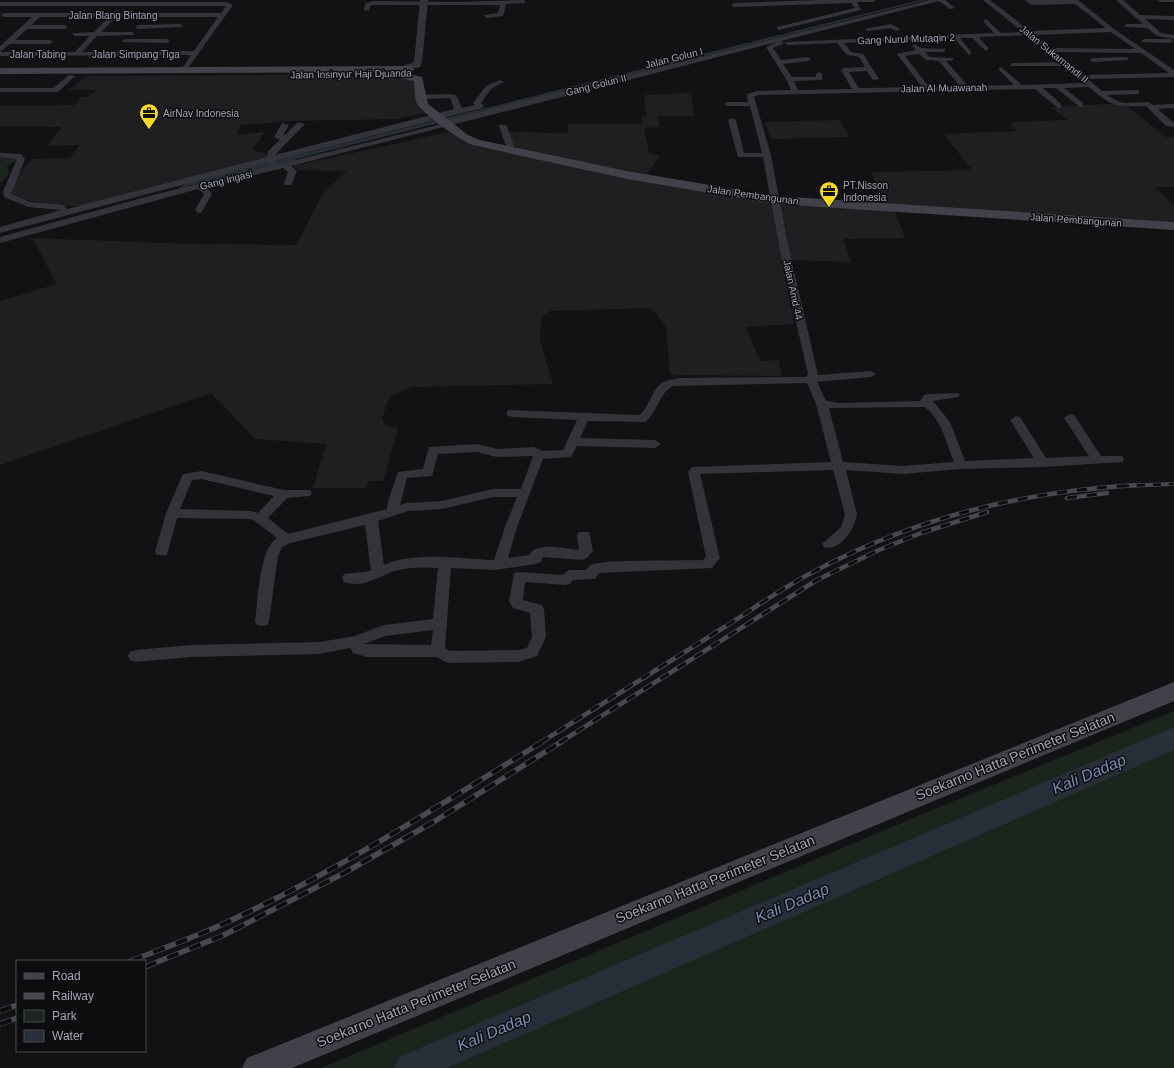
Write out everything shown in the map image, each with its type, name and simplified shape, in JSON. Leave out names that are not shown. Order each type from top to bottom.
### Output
[{"type":"main road","name":"Jalan Insinyur Haji Djuanda","points":[[0,71],[79,74]]},
{"type":"main road","name":"Jalan Insinyur Haji Djuanda","points":[[98,74],[183,71],[324,72]]},
{"type":"main road","name":"Jalan Pembangunan","points":[[399,71],[418,79],[420,84],[420,99],[424,106],[476,143],[627,175],[774,198],[1174,226]]},
{"type":"main road","name":"Jalan Insinyur Haji Djuanda","points":[[0,76],[423,71]]},
{"type":"main road","points":[[423,71],[424,97]]},
{"type":"main road","name":"Jalan Pembangunan","points":[[424,97],[427,104],[444,120],[480,141],[508,148],[774,198],[1174,222]]},
{"type":"main road","name":"Soekarno Hatta Perimeter Selatan","points":[[257,1068],[1174,691]]},
{"type":"street","points":[[734,5],[755,4],[780,6],[834,1],[873,0]]},
{"type":"street","name":"Jalan Golun I","points":[[610,74],[771,41],[907,0]]},
{"type":"street","name":"Gang Golun II","points":[[444,120],[591,83],[899,12],[937,0]]},
{"type":"street","points":[[940,0],[952,8]]},
{"type":"street","name":"Jalan Sukamandi II","points":[[986,0],[1050,50],[1064,64],[1102,93],[1110,102],[1123,105],[1149,106]]},
{"type":"street","points":[[1028,0],[1032,3],[1077,2],[1112,30],[1154,58],[1174,74]]},
{"type":"street","points":[[1119,0],[1161,38],[1174,41]]},
{"type":"street","points":[[1160,0],[1174,0]]},
{"type":"street","points":[[367,10],[367,5],[372,3],[503,3],[523,1],[525,9]]},
{"type":"street","points":[[779,28],[788,23],[859,9],[854,1]]},
{"type":"street","points":[[0,9],[6,3],[125,4],[169,2],[230,5],[183,71]]},
{"type":"street","points":[[423,71],[426,2]]},
{"type":"street","points":[[399,71],[417,65],[426,2]]},
{"type":"street","points":[[1059,5],[1077,2]]},
{"type":"street","points":[[487,16],[501,15],[503,3]]},
{"type":"street","points":[[2,17],[17,4]]},
{"type":"street","points":[[76,54],[125,4]]},
{"type":"street","points":[[755,4],[758,11]]},
{"type":"street","points":[[0,50],[38,15]]},
{"type":"street","name":"Jalan Blang Bintang","points":[[2,17],[38,15],[223,15]]},
{"type":"street","points":[[25,27],[63,29],[78,15]]},
{"type":"street","points":[[148,15],[137,28],[178,28],[189,15]]},
{"type":"street","points":[[1138,17],[1174,18]]},
{"type":"street","points":[[855,21],[868,31],[883,27],[894,27],[897,29]]},
{"type":"street","points":[[986,21],[1000,35]]},
{"type":"street","points":[[1127,26],[1147,26]]},
{"type":"street","points":[[883,27],[888,39]]},
{"type":"street","name":"Gang Nurul Mutaqin 2","points":[[771,41],[840,42],[1112,30]]},
{"type":"street","points":[[1066,32],[1073,39]]},
{"type":"street","points":[[75,34],[132,34],[115,54]]},
{"type":"street","points":[[974,36],[986,49]]},
{"type":"street","points":[[956,37],[969,53]]},
{"type":"street","points":[[1144,41],[1174,37]]},
{"type":"street","points":[[934,38],[947,54]]},
{"type":"street","points":[[9,42],[52,39],[37,54]]},
{"type":"street","points":[[125,41],[169,39],[158,54]]},
{"type":"street","points":[[908,39],[928,59],[941,59],[947,54]]},
{"type":"street","points":[[771,41],[769,47],[790,79],[795,92]]},
{"type":"street","points":[[840,42],[850,54],[861,56],[876,79]]},
{"type":"street","points":[[1050,50],[1144,51]]},
{"type":"street","points":[[927,89],[900,54],[920,51],[947,54]]},
{"type":"street","name":"Jalan Simpang Tiga","points":[[76,54],[195,53]]},
{"type":"street","name":"Jalan Tabing","points":[[0,54],[76,54]]},
{"type":"street","points":[[1093,60],[1154,58]]},
{"type":"street","points":[[779,62],[808,59]]},
{"type":"street","points":[[941,59],[966,88]]},
{"type":"street","points":[[1013,65],[1064,64]]},
{"type":"street","points":[[1151,67],[1165,66]]},
{"type":"street","points":[[856,90],[844,70],[870,69]]},
{"type":"street","points":[[1001,69],[1019,86]]},
{"type":"street","points":[[0,90],[55,90],[79,74]]},
{"type":"street","points":[[790,79],[820,79],[819,74]]},
{"type":"street","points":[[1082,77],[1174,74]]},
{"type":"street","points":[[0,230],[78,208],[274,163],[444,120],[461,110],[484,105],[477,103],[484,90],[491,85],[500,82]]},
{"type":"street","name":"Jalan Al Muawanah","points":[[753,104],[750,96],[752,94],[856,90],[1092,85]]},
{"type":"street","points":[[1036,86],[1058,106]]},
{"type":"street","points":[[1058,86],[1080,105]]},
{"type":"street","points":[[1102,93],[1136,92]]},
{"type":"street","points":[[39,98],[53,96],[56,94]]},
{"type":"street","points":[[424,97],[453,97],[456,107],[461,110]]},
{"type":"street","points":[[728,104],[753,104],[763,133],[774,198]]},
{"type":"street","points":[[1149,106],[1174,106]]},
{"type":"street","points":[[1149,106],[1172,125]]},
{"type":"street","name":"Gang Irigasi","points":[[0,240],[200,186],[274,163],[286,164],[354,143],[444,120]]},
{"type":"street","points":[[732,120],[741,155],[767,155]]},
{"type":"street","points":[[274,163],[271,153],[301,124]]},
{"type":"street","points":[[285,125],[278,137],[287,138]]},
{"type":"street","points":[[503,126],[510,146],[508,148]]},
{"type":"street","points":[[0,154],[18,156],[21,159],[3,191],[7,195],[28,204],[58,208],[78,208]]},
{"type":"street","points":[[286,164],[288,169],[293,171],[288,183]]},
{"type":"street","points":[[199,210],[208,194],[200,186]]},
{"type":"street","name":"Jalan Amd 44","points":[[774,198],[799,319],[814,374],[810,379]]},
{"type":"street","points":[[512,413],[641,419],[647,416],[664,387],[676,382],[810,379],[870,374]]},
{"type":"street","points":[[810,379],[822,404],[851,514],[849,524],[845,532],[829,544]]},
{"type":"street","points":[[822,404],[840,406],[922,404],[927,402],[928,397],[954,395]]},
{"type":"street","points":[[927,402],[936,409],[942,417],[961,465]]},
{"type":"street","points":[[393,511],[394,501],[402,475],[428,473],[433,450],[477,448],[498,453],[534,452],[540,456],[567,454],[584,417]]},
{"type":"street","points":[[1070,418],[1097,459]]},
{"type":"street","points":[[1016,420],[1043,463]]},
{"type":"street","points":[[573,442],[655,444]]},
{"type":"street","points":[[500,564],[511,527],[540,456]]},
{"type":"street","points":[[356,641],[358,649],[367,651],[438,651],[448,657],[518,656],[532,652],[539,637],[537,609],[518,604],[516,601],[519,577],[565,580],[569,576],[590,575],[595,569],[613,567],[707,565],[713,558],[695,479],[694,472],[696,470],[839,466],[903,470],[961,465],[1118,459]]},
{"type":"street","points":[[162,552],[172,513],[184,480],[187,477],[201,475],[284,494],[306,493]]},
{"type":"street","points":[[262,622],[271,556],[277,544],[286,539],[371,519],[393,511],[420,506],[442,505],[493,493],[524,493]]},
{"type":"street","points":[[260,518],[284,494]]},
{"type":"street","points":[[172,513],[240,514],[260,518],[286,539]]},
{"type":"street","points":[[371,519],[378,574]]},
{"type":"street","points":[[349,578],[371,577],[394,566],[422,562],[500,564],[536,559],[536,555],[541,552],[582,555],[586,551],[584,535]]},
{"type":"street","points":[[438,651],[445,563]]},
{"type":"street","points":[[135,656],[192,651],[319,648],[356,641],[384,631],[440,624]]},
{"type":"shaded area","name":"AirNav Indonesia","points":[[395,74],[412,77],[430,112],[397,119],[290,121],[240,125],[236,135],[265,132],[252,150],[268,154],[266,157],[83,206],[53,206],[15,197],[10,193],[18,175],[32,159],[70,158],[79,145],[47,146],[62,127],[0,126],[0,106],[76,105],[81,97],[87,97],[97,90],[69,90],[87,76]]},
{"type":"shaded area","points":[[691,93],[694,116],[659,116],[659,127],[644,128],[649,154],[660,155],[647,174],[507,149],[510,132],[568,133],[568,124],[643,124],[641,117],[646,117],[644,95]]},
{"type":"shaded area","points":[[1123,103],[1166,137],[1174,137],[1174,187],[1155,187],[1174,205],[1174,222],[885,204],[871,172],[972,170],[944,134],[1016,131],[1010,122],[1068,120],[1051,107]]},
{"type":"shaded area","points":[[840,120],[850,137],[771,139],[765,122]]},
{"type":"shaded area","points":[[449,132],[471,146],[773,201],[894,209],[905,238],[843,239],[851,262],[782,260],[794,324],[746,327],[760,361],[779,360],[781,376],[670,375],[666,327],[651,308],[549,311],[541,319],[540,341],[553,384],[412,387],[389,397],[382,419],[387,426],[398,428],[383,481],[369,481],[366,488],[313,488],[326,444],[255,439],[211,393],[0,465],[0,301],[57,284],[32,238],[191,244],[296,245],[324,191],[347,171],[298,170],[292,166]]},
{"type":"green space","points":[[0,152],[23,156],[7,166],[9,174],[0,183]]},
{"type":"green space","points":[[1174,711],[1174,1068],[321,1068],[937,808]]},
{"type":"water","points":[[920,0],[926,0],[177,189],[188,182]]},
{"type":"waterway","points":[[211,181],[289,160]]},
{"type":"waterway","name":"Kali Dadap","points":[[410,1068],[1174,738]]},
{"type":"railway","points":[[1127,486],[1174,484]]},
{"type":"railway","points":[[1127,486],[1138,485]]},
{"type":"railway","points":[[1121,486],[1127,486]]},
{"type":"railway","points":[[540,743],[790,585],[851,553],[890,536],[971,510],[1053,494],[1095,488],[1127,486]]},
{"type":"railway","points":[[1067,498],[1107,493]]},
{"type":"railway","points":[[559,743],[817,580],[879,550],[921,533],[987,512]]},
{"type":"railway","points":[[134,960],[221,925],[304,884],[384,839],[542,742]]},
{"type":"railway","points":[[146,967],[224,935],[346,872],[435,821],[561,742]]},
{"type":"railway","points":[[0,1011],[16,1005]]},
{"type":"railway","points":[[0,1024],[16,1018]]},
{"type":"place","name":"AirNav Indonesia","points":[[149,130]]},
{"type":"place","name":"PT.Nisson Indonesia","points":[[829,208]]}]
